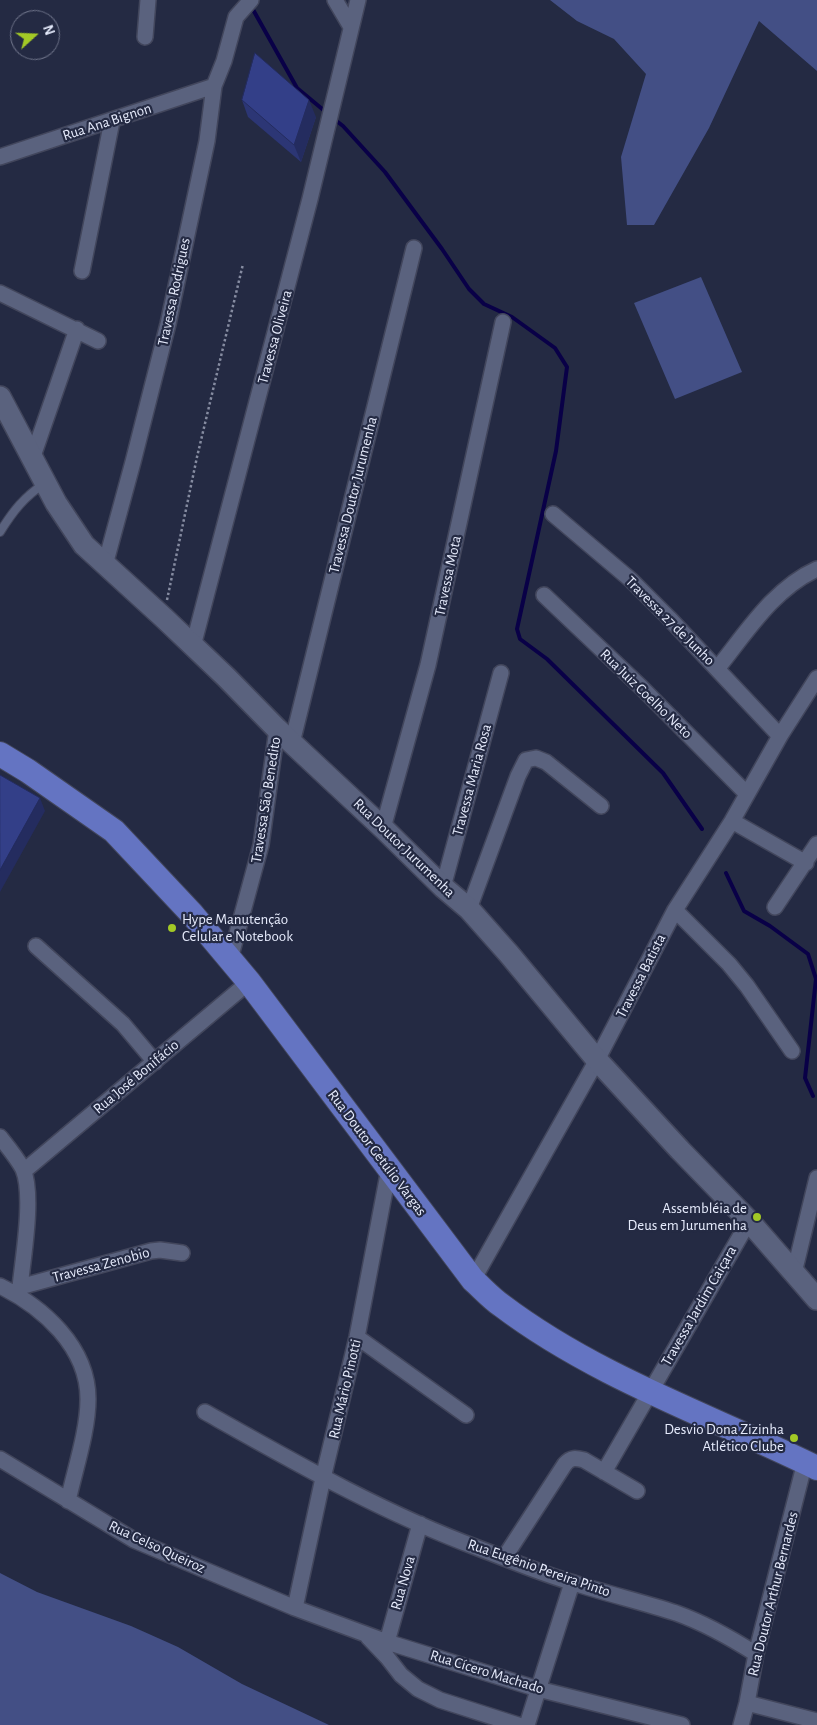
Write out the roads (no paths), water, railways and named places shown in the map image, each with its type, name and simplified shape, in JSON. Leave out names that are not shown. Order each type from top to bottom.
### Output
[{"type":"main road","name":"Rua Doutor Jurumenha","points":[[0,397],[56,503],[84,546],[164,618],[285,736],[469,909],[597,1060],[749,1221],[817,1299]]},
{"type":"main road","name":"Rua Doutor Getúlio Vargas","points":[[0,754],[28,771],[114,831],[192,914],[249,982],[473,1280],[500,1304],[536,1330],[587,1360],[650,1392],[811,1465]]},
{"type":"street","points":[[145,37],[148,0]]},
{"type":"street","name":"Travessa Rodrigues","points":[[105,565],[168,324],[207,141],[214,86],[224,61],[236,18],[251,0]]},
{"type":"street","points":[[335,0],[351,27]]},
{"type":"street","name":"Travessa Oliveira","points":[[193,646],[310,199],[358,0]]},
{"type":"street","name":"Rua Ana Bignon","points":[[0,157],[112,122],[214,86]]},
{"type":"street","points":[[82,271],[112,122]]},
{"type":"street","name":"Travessa Doutor Jurumenha","points":[[285,736],[414,248]]},
{"type":"street","points":[[0,293],[77,329],[98,341]]},
{"type":"street","name":"Travessa Mota","points":[[383,828],[428,665],[503,322]]},
{"type":"street","points":[[32,459],[77,329]]},
{"type":"street","name":"Travessa 27 de Junho","points":[[554,514],[632,580],[780,736]]},
{"type":"street","points":[[717,669],[764,610],[783,591],[801,577],[817,569]]},
{"type":"street","name":"Rua Juiz Coelho Neto","points":[[544,595],[642,688],[747,794]]},
{"type":"street","name":"Travessa Maria Rosa","points":[[443,886],[501,673]]},
{"type":"street","name":"Travessa Batista","points":[[473,1280],[597,1060],[675,910],[732,821],[780,736],[817,678]]},
{"type":"street","name":"Travessa São Benedito","points":[[230,959],[261,845],[285,736]]},
{"type":"street","points":[[469,909],[518,776],[526,760],[536,758],[546,762],[600,806]]},
{"type":"street","points":[[732,821],[806,863]]},
{"type":"street","points":[[776,908],[817,844]]},
{"type":"street","points":[[675,910],[729,964],[747,986],[792,1051]]},
{"type":"street","points":[[36,946],[123,1024],[155,1062]]},
{"type":"street","name":"Rua José Bonifácio","points":[[24,1171],[249,982]]},
{"type":"street","points":[[0,1137],[24,1171],[27,1189],[27,1225],[18,1290]]},
{"type":"street","name":"Rua Mário Pinotti","points":[[295,1608],[323,1478],[357,1337],[389,1169]]},
{"type":"street","points":[[794,1273],[817,1178]]},
{"type":"street","name":"Travessa Jardim Caiçara","points":[[604,1472],[749,1221]]},
{"type":"street","name":"Travessa Zenobio","points":[[18,1290],[151,1251],[160,1250],[182,1253]]},
{"type":"street","points":[[0,1286],[18,1290],[61,1331],[72,1347],[85,1373],[88,1398],[85,1424],[68,1501]]},
{"type":"street","points":[[357,1337],[466,1415]]},
{"type":"street","name":"Rua Eugênio Pereira Pinto","points":[[205,1412],[323,1478],[420,1524],[572,1583],[676,1613],[704,1624],[756,1654]]},
{"type":"street","points":[[504,1558],[568,1461],[576,1458],[584,1460],[637,1491]]},
{"type":"street","name":"Rua Celso Queiroz","points":[[0,1459],[134,1540],[295,1608]]},
{"type":"street","name":"Rua Doutor Arthur Bernardes","points":[[741,1725],[756,1654],[811,1465]]},
{"type":"street","name":"Rua Nova","points":[[387,1642],[420,1524]]},
{"type":"street","points":[[527,1725],[572,1583]]},
{"type":"street","name":"Rua Cícero Machado","points":[[295,1608],[387,1642],[538,1688],[682,1725]]},
{"type":"street","points":[[366,1635],[402,1675],[418,1689],[440,1700],[518,1725]]},
{"type":"street","points":[[747,1703],[817,1721]]},
{"type":"lane","points":[[0,532],[14,511],[29,494],[45,483]]},
{"type":"waterway","points":[[251,6],[297,88],[327,113]]},
{"type":"waterway","points":[[334,119],[343,126],[385,172],[469,289],[484,304],[512,317],[555,348],[567,367],[556,451],[517,629],[520,639],[547,659],[663,773],[702,829]]},
{"type":"waterway","points":[[726,873],[744,911],[770,926],[808,954],[816,979],[805,1078],[813,1096]]},
{"type":"place","name":"Hype Manutenção Celular e Notebook","points":[[172,928]]},
{"type":"place","name":"Assembléia de Deus em Jurumenha","points":[[757,1217]]},
{"type":"place","name":"Desvio Dona Zizinha Atlético Clube","points":[[794,1438]]}]
